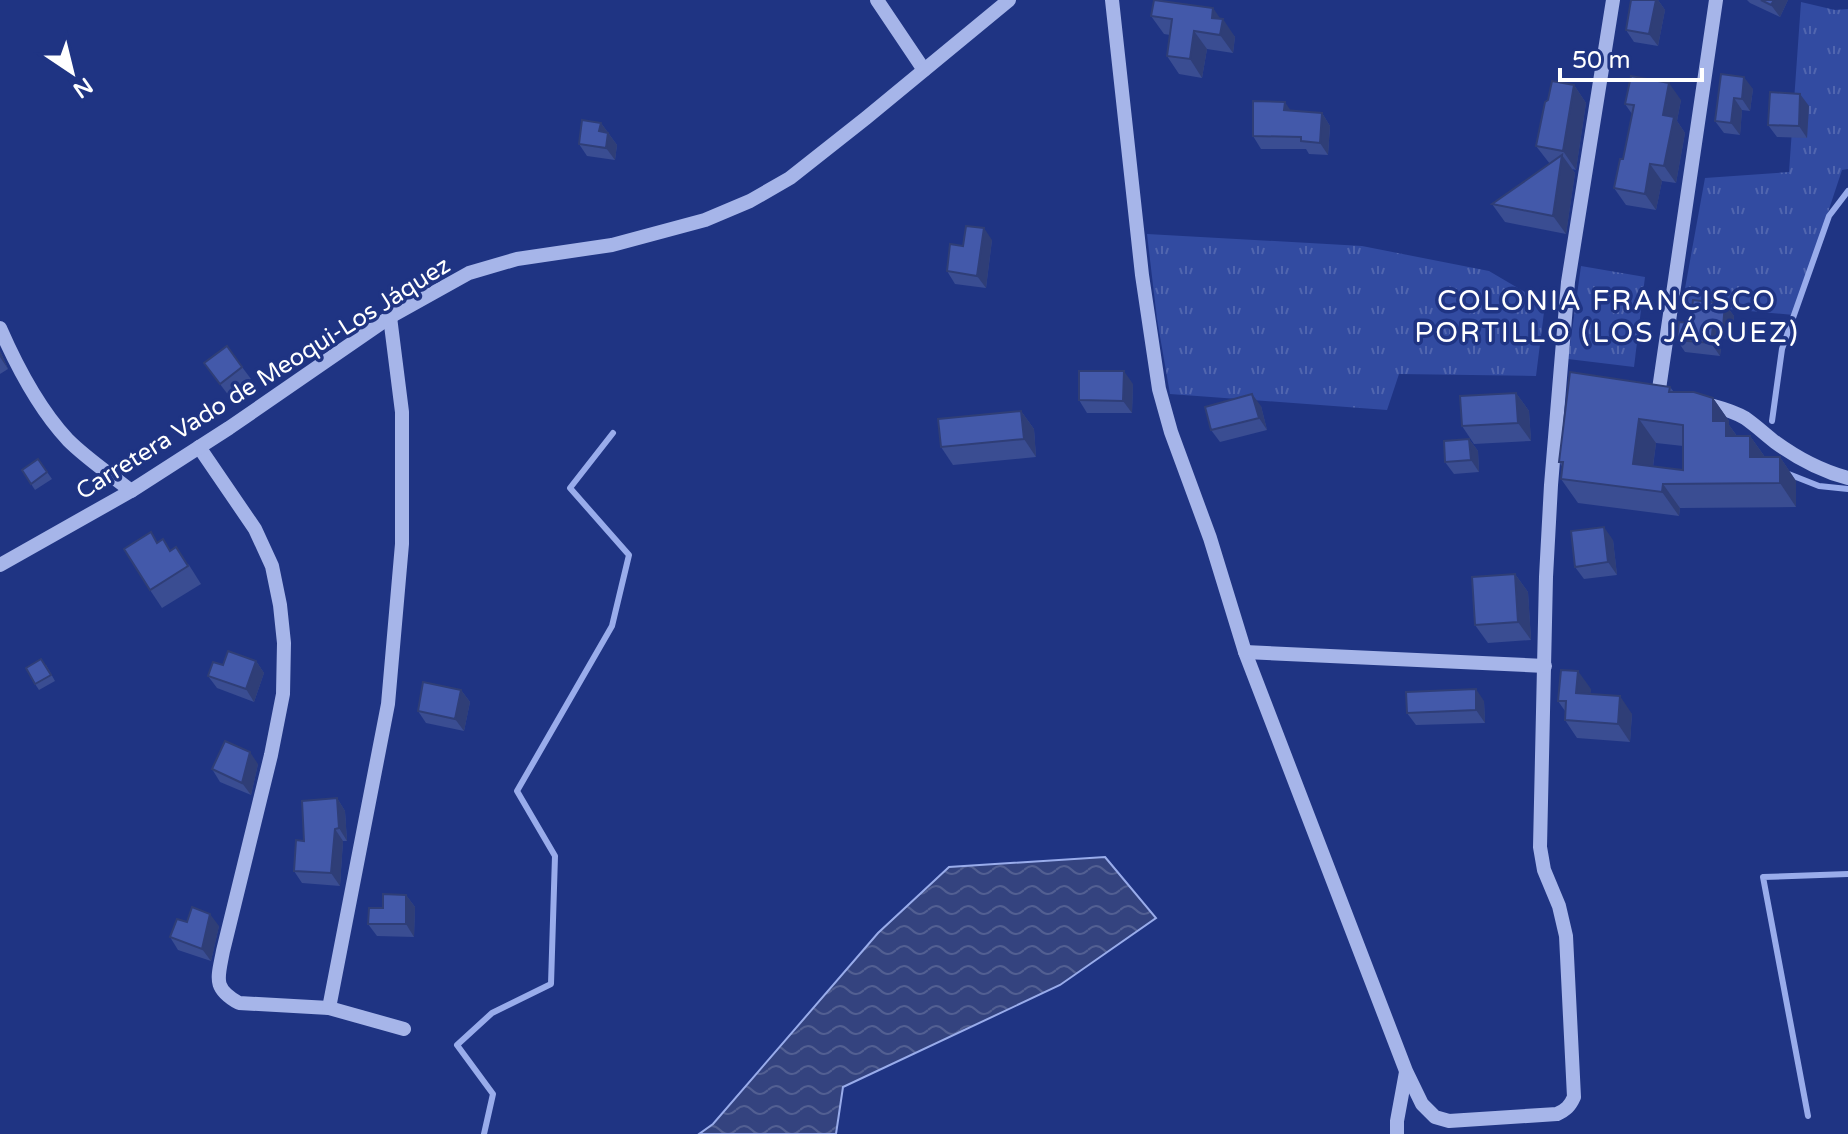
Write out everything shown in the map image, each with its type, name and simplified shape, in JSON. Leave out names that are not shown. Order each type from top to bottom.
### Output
[{"type":"street","points":[[877,0],[924,70]]},
{"type":"street","name":"Carretera Vado de Meoqui-Los Jáquez","points":[[0,565],[131,491],[292,386],[390,317],[469,273],[517,259],[612,245],[705,220],[750,201],[790,178],[1009,0]]},
{"type":"street","points":[[1112,0],[1142,275],[1159,389],[1171,432],[1210,538],[1245,652],[1406,1071],[1422,1104],[1435,1117],[1449,1121],[1557,1114],[1565,1111],[1574,1097],[1566,936],[1559,906],[1544,870],[1540,847],[1546,577],[1551,485],[1567,383],[1568,282],[1613,0]]},
{"type":"street","points":[[1716,0],[1664,397],[1731,411],[1798,457],[1834,475],[1848,478]]},
{"type":"street","points":[[329,1008],[388,704],[400,576],[402,412],[390,317]]},
{"type":"street","points":[[0,328],[49,416],[68,439],[131,491]]},
{"type":"street","points":[[199,447],[255,529],[272,566],[284,643],[283,694],[218,975],[221,989],[226,996],[239,1003],[329,1008],[404,1029]]},
{"type":"street","points":[[1245,652],[1545,666]]},
{"type":"street","points":[[1397,1134],[1406,1071]]},
{"type":"green space","points":[[1801,2],[1835,10],[1848,9],[1848,169],[1842,170],[1794,315],[1682,305],[1705,178],[1789,172]]},
{"type":"green space","points":[[1147,234],[1362,246],[1489,271],[1545,304],[1536,376],[1399,374],[1387,410],[1170,394]]},
{"type":"green space","points":[[1581,266],[1645,277],[1634,367],[1568,359]]},
{"type":"water","points":[[1105,857],[1156,918],[1060,985],[843,1087],[836,1134],[699,1134],[713,1124],[878,933],[949,867]]},
{"type":"building","points":[[1154,0],[1213,8],[1212,18],[1223,19],[1220,35],[1194,31],[1190,59],[1167,56],[1172,19],[1151,16]]},
{"type":"building","points":[[1631,0],[1656,0],[1649,34],[1626,30]]},
{"type":"building","points":[[1721,74],[1744,77],[1742,99],[1734,98],[1731,123],[1715,121]]},
{"type":"building","points":[[1631,76],[1669,83],[1663,115],[1674,117],[1664,166],[1650,164],[1645,194],[1614,188],[1634,105],[1625,104]]},
{"type":"building","points":[[1552,81],[1574,85],[1563,151],[1536,146]]},
{"type":"building","points":[[1770,92],[1800,94],[1799,126],[1768,125]]},
{"type":"building","points":[[1253,101],[1285,102],[1284,110],[1322,113],[1320,143],[1301,141],[1301,137],[1253,136]]},
{"type":"building","points":[[582,120],[601,123],[599,131],[608,133],[606,148],[579,144]]},
{"type":"building","points":[[1562,155],[1553,216],[1492,204]]},
{"type":"building","points":[[966,226],[984,228],[977,276],[947,271],[950,244],[963,246]]},
{"type":"building","points":[[1693,300],[1725,304],[1723,327],[1713,326],[1711,343],[1677,340],[1679,322],[1690,323]]},
{"type":"building","points":[[227,346],[242,367],[220,384],[204,363]]},
{"type":"building","points":[[1079,371],[1124,371],[1123,401],[1079,400]]},
{"type":"building","points":[[1570,372],[1670,387],[1669,392],[1694,392],[1713,398],[1713,421],[1726,421],[1726,436],[1750,436],[1750,457],[1780,457],[1780,483],[1663,484],[1662,492],[1561,479],[1563,462],[1559,462]],"holes":[[[1639,419],[1683,425],[1683,470],[1633,464]]]},
{"type":"building","points":[[1516,393],[1518,423],[1462,426],[1460,396]]},
{"type":"building","points":[[1252,394],[1259,418],[1211,430],[1205,407]]},
{"type":"building","points":[[1021,411],[1024,439],[941,447],[938,419]]},
{"type":"building","points":[[1469,439],[1471,460],[1445,462],[1444,441]]},
{"type":"building","points":[[38,459],[47,472],[31,484],[22,470]]},
{"type":"building","points":[[1604,527],[1608,562],[1575,567],[1571,531]]},
{"type":"building","points":[[151,532],[157,543],[163,539],[170,551],[176,547],[188,566],[150,590],[124,549]]},
{"type":"building","points":[[1515,574],[1518,622],[1475,625],[1472,577]]},
{"type":"building","points":[[228,651],[256,661],[246,689],[208,676],[213,662],[223,665]]},
{"type":"building","points":[[41,659],[51,675],[35,684],[26,668]]},
{"type":"building","points":[[1561,670],[1578,671],[1576,693],[1620,696],[1618,724],[1565,720],[1566,701],[1558,701]]},
{"type":"building","points":[[423,682],[461,690],[455,719],[418,711]]},
{"type":"building","points":[[1476,689],[1476,710],[1407,713],[1406,692]]},
{"type":"building","points":[[225,741],[250,752],[242,783],[212,769]]},
{"type":"building","points":[[337,798],[339,828],[335,829],[331,873],[294,871],[296,840],[304,841],[302,801]]},
{"type":"building","points":[[383,894],[406,895],[406,924],[368,924],[369,908],[383,908]]},
{"type":"building","points":[[192,907],[210,914],[202,949],[170,937],[177,919],[187,922]]},
{"type":"waterway","points":[[1772,421],[1782,349],[1829,216],[1848,191]]},
{"type":"waterway","points":[[484,1134],[493,1094],[457,1045],[492,1013],[551,984],[555,856],[517,791],[612,626],[629,555],[570,488],[613,433]]},
{"type":"waterway","points":[[1786,473],[1819,486],[1848,489]]},
{"type":"waterway","points":[[1808,1116],[1763,877],[1848,874]]},
{"type":"district","name":"COLONIA FRANCISCO PORTILLO (LOS JÁQUEZ)","points":[[1607,316]]}]
